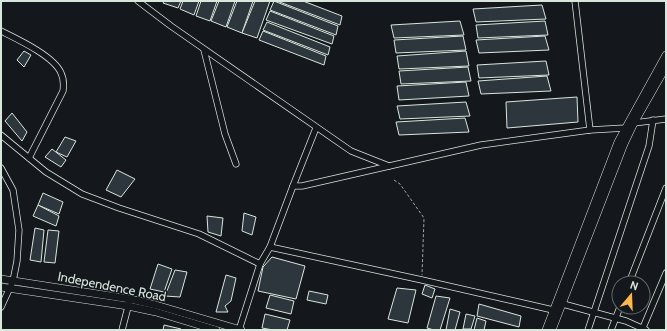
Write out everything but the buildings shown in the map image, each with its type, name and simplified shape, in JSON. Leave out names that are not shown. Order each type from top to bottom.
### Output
[{"type":"main road","points":[[552,330],[618,142],[666,55]]},
{"type":"main road","points":[[546,330],[588,228],[634,123],[666,68]]},
{"type":"main road","name":"Independence Road","points":[[1,279],[12,285]]},
{"type":"main road","name":"Independence Road","points":[[1,287],[12,285],[156,305],[240,330]]},
{"type":"main road","name":"Independence Road","points":[[129,302],[156,312],[216,330]]},
{"type":"street","points":[[138,1],[204,50],[316,128],[351,151],[389,166]]},
{"type":"street","points":[[149,9],[150,1]]},
{"type":"street","points":[[575,1],[590,130]]},
{"type":"street","points":[[1,31],[22,41],[54,62],[61,72],[64,82],[63,91],[29,158]]},
{"type":"street","points":[[204,50],[225,134],[236,164]]},
{"type":"street","points":[[293,186],[302,186],[481,145],[590,130],[625,128],[634,123],[666,119]]},
{"type":"street","points":[[588,330],[595,313],[650,146],[653,120]]},
{"type":"street","points":[[240,330],[260,264],[270,247],[316,128]]},
{"type":"street","points":[[1,135],[46,172],[82,194],[119,208],[199,234],[260,264]]},
{"type":"street","points":[[1,168],[13,190],[19,230],[17,261],[12,285],[1,307]]},
{"type":"street","points":[[632,275],[666,188]]},
{"type":"street","points":[[270,247],[554,310]]},
{"type":"street","points":[[562,304],[626,321],[643,329],[666,273]]},
{"type":"street","points":[[122,330],[129,302]]},
{"type":"street","points":[[611,330],[617,315]]},
{"type":"path","points":[[394,180],[400,184],[424,218],[422,280]]}]
